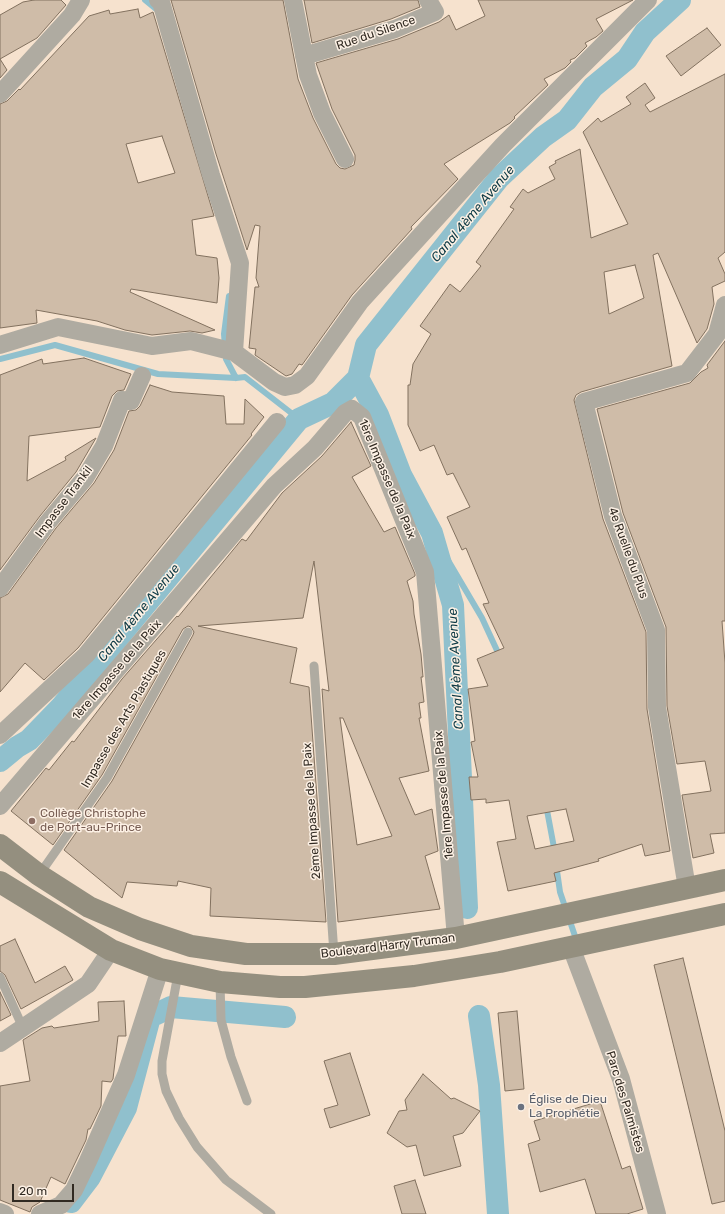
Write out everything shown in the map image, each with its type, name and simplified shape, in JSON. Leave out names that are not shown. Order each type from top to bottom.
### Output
[{"type":"main road","name":"Boulevard Harry Truman","points":[[0,845],[38,875],[89,907],[140,929],[191,946],[246,954],[334,954],[456,938],[725,880]]},
{"type":"main road","points":[[0,882],[111,950],[169,971],[220,982],[280,988],[305,987],[414,976],[500,962],[725,914]]},
{"type":"street","points":[[158,0],[161,2],[211,175],[240,263],[234,352]]},
{"type":"street","points":[[293,0],[308,75],[322,113],[345,159]]},
{"type":"street","name":"Rue du Silence","points":[[304,56],[395,29],[435,12],[428,0]]},
{"type":"street","points":[[0,345],[58,327],[152,346],[191,341],[234,352],[274,382],[285,387],[295,385],[307,376],[360,302],[503,145],[648,0]]},
{"type":"street","points":[[0,94],[77,8]]},
{"type":"street","name":"4e Ruelle du Plus","points":[[687,888],[657,707],[656,630],[613,516],[584,402],[687,373],[717,334],[725,305]]},
{"type":"street","name":"Impasse Trankil","points":[[0,588],[48,522],[85,478],[104,446],[122,400],[132,401],[142,376]]},
{"type":"street","name":"1ère Impasse de la Paix","points":[[0,806],[274,486],[315,448],[346,413],[352,409],[362,417],[425,572],[456,938]]},
{"type":"street","points":[[0,735],[86,655],[277,422]]},
{"type":"street","name":"Parc des Palmistes","points":[[570,947],[621,1079],[657,1214]]},
{"type":"street","points":[[0,1043],[88,984],[111,950]]},
{"type":"street","points":[[40,1214],[61,1205],[74,1190],[126,1075],[169,971]]},
{"type":"street","points":[[0,1212],[5,1214]]},
{"type":"lane","name":"Impasse des Arts Plastiques","points":[[38,875],[107,778],[188,632]]},
{"type":"lane","name":"2ème Impasse de la Paix","points":[[314,666],[334,954]]},
{"type":"lane","points":[[169,971],[162,1061],[162,1074],[166,1091],[179,1118],[197,1147],[226,1180],[271,1214]]},
{"type":"lane","points":[[0,977],[23,1028]]},
{"type":"lane","points":[[220,982],[221,1020],[231,1057],[247,1101]]},
{"type":"building","points":[[34,0],[61,0],[66,5],[37,38],[0,59],[0,15],[23,2]]},
{"type":"building","points":[[171,0],[283,0],[298,79],[313,118],[336,164],[340,168],[345,169],[354,165],[355,155],[332,109],[316,63],[398,39],[439,22],[449,15],[456,30],[485,16],[478,0],[633,0],[596,19],[603,31],[585,43],[587,46],[575,58],[570,60],[571,62],[565,68],[544,79],[548,85],[514,117],[515,118],[510,123],[444,164],[458,179],[411,227],[412,229],[352,295],[302,365],[299,364],[292,374],[286,376],[255,355],[256,349],[249,348],[255,287],[259,287],[256,278],[260,226],[255,225],[247,250],[216,154]]},
{"type":"building","points":[[304,0],[418,0],[420,7],[391,19],[312,43]]},
{"type":"building","points":[[138,9],[140,18],[153,12],[214,216],[192,220],[196,255],[217,258],[219,278],[217,303],[131,289],[130,292],[215,330],[202,333],[190,331],[152,335],[125,330],[97,321],[36,310],[37,323],[0,328],[0,104],[7,101],[19,89],[20,90],[89,16],[109,10],[110,14]],"holes":[[[162,136],[175,173],[138,183],[126,144]]]},
{"type":"building","points":[[707,28],[721,45],[681,76],[666,56]]},
{"type":"building","points":[[0,59],[7,70],[0,78]]},
{"type":"building","points":[[725,74],[725,252],[718,258],[725,274],[725,281],[712,287],[714,304],[707,329],[697,343],[658,253],[653,255],[672,366],[581,392],[576,395],[574,400],[603,519],[646,632],[647,709],[670,851],[645,856],[642,844],[598,859],[599,861],[554,873],[556,881],[508,891],[497,842],[516,839],[509,800],[486,803],[486,799],[471,800],[469,777],[478,777],[471,742],[475,741],[468,689],[488,686],[477,659],[504,648],[483,604],[489,603],[466,548],[462,550],[447,517],[470,507],[453,473],[447,475],[434,445],[420,451],[408,425],[408,385],[410,385],[413,364],[431,334],[420,326],[450,284],[460,292],[481,266],[476,262],[514,209],[510,207],[523,189],[528,193],[555,179],[549,167],[556,163],[555,161],[580,149],[591,238],[628,224],[583,132],[598,118],[601,122],[631,104],[626,97],[645,83],[655,98],[645,105],[650,112]],"holes":[[[635,265],[644,298],[609,314],[604,272]],[[566,809],[574,841],[535,849],[527,816]]]},
{"type":"building","points":[[725,341],[725,621],[722,621],[725,663],[725,833],[710,834],[714,853],[693,858],[682,795],[711,791],[705,761],[677,764],[667,706],[666,627],[623,513],[597,409],[690,383],[701,372],[708,368],[707,365]]},
{"type":"building","points":[[84,358],[131,374],[124,390],[117,391],[112,396],[100,427],[29,436],[27,481],[66,460],[65,457],[96,438],[76,472],[40,516],[0,570],[0,375],[42,359],[43,364]]},
{"type":"building","points":[[150,385],[172,392],[224,396],[226,424],[244,424],[245,399],[264,417],[251,434],[252,435],[78,648],[44,680],[25,663],[0,692],[0,598],[8,594],[56,528],[94,483],[114,450],[129,411],[136,410],[140,406]]},
{"type":"building","points":[[351,422],[371,466],[352,477],[384,532],[395,527],[415,574],[415,576],[407,581],[413,601],[421,654],[423,677],[421,677],[424,702],[419,703],[421,718],[419,718],[429,771],[399,778],[415,815],[432,809],[438,851],[425,856],[440,909],[338,922],[322,689],[329,691],[314,561],[303,618],[198,626],[297,648],[290,683],[309,687],[326,922],[210,916],[211,888],[178,881],[177,886],[127,882],[122,898],[64,850],[112,781],[193,635],[194,632],[191,627],[188,626],[183,629],[102,775],[53,845],[11,811],[46,768],[49,770],[72,741],[74,742],[122,679],[177,616],[178,617],[242,539],[246,541],[282,493],[322,456]],"holes":[[[340,718],[343,718],[392,836],[357,845]]]},
{"type":"building","points":[[15,939],[35,983],[65,966],[73,980],[21,1009],[5,975],[0,971],[0,946]]},
{"type":"building","points":[[683,958],[725,1131],[725,1201],[712,1204],[654,965]]},
{"type":"building","points":[[0,992],[11,1015],[0,1021]]},
{"type":"building","points":[[124,1001],[126,1036],[118,1036],[113,1079],[111,1082],[102,1081],[101,1106],[90,1129],[88,1129],[86,1140],[65,1184],[51,1177],[40,1202],[32,1207],[30,1212],[0,1200],[0,1086],[30,1081],[23,1040],[42,1028],[52,1026],[54,1028],[99,1021],[98,1002]]},
{"type":"building","points":[[517,1011],[524,1089],[505,1091],[498,1013]]},
{"type":"building","points":[[350,1053],[370,1115],[330,1128],[324,1109],[338,1105],[324,1061]]},
{"type":"building","points":[[423,1074],[451,1099],[454,1098],[480,1111],[463,1133],[453,1136],[461,1166],[424,1176],[416,1145],[407,1147],[387,1133],[399,1111],[407,1110],[405,1100]]},
{"type":"building","points":[[600,1101],[622,1169],[630,1166],[643,1209],[627,1214],[596,1214],[585,1179],[540,1192],[528,1144],[540,1140],[534,1121]]},
{"type":"building","points":[[415,1180],[426,1214],[402,1214],[394,1186]]},
{"type":"waterway","points":[[145,0],[156,9]]},
{"type":"waterway","name":"Canal 4ème Avenue","points":[[467,908],[453,605],[432,533],[401,475],[378,415],[358,378],[366,345],[499,178],[543,137],[567,120],[593,87],[627,59],[645,32],[680,0]]},
{"type":"waterway","points":[[229,296],[224,334],[226,359],[236,378]]},
{"type":"waterway","points":[[0,359],[55,345],[158,374],[236,378],[245,377],[299,419]]},
{"type":"waterway","name":"Canal 4ème Avenue","points":[[0,761],[17,747],[29,740],[61,707],[299,419],[333,403],[358,378]]},
{"type":"waterway","points":[[432,533],[482,618],[500,657]]},
{"type":"waterway","points":[[546,805],[555,853]]},
{"type":"waterway","points":[[556,864],[560,892],[577,942]]},
{"type":"waterway","points":[[71,1202],[90,1177],[126,1108],[150,1017],[171,1007],[285,1017]]},
{"type":"waterway","points":[[479,1016],[489,1085],[498,1214]]},
{"type":"place","name":"Collège Christophe de Port-au-Prince","points":[[32,821]]},
{"type":"place","name":"Église de Dieu La Prophétie","points":[[521,1107]]}]
